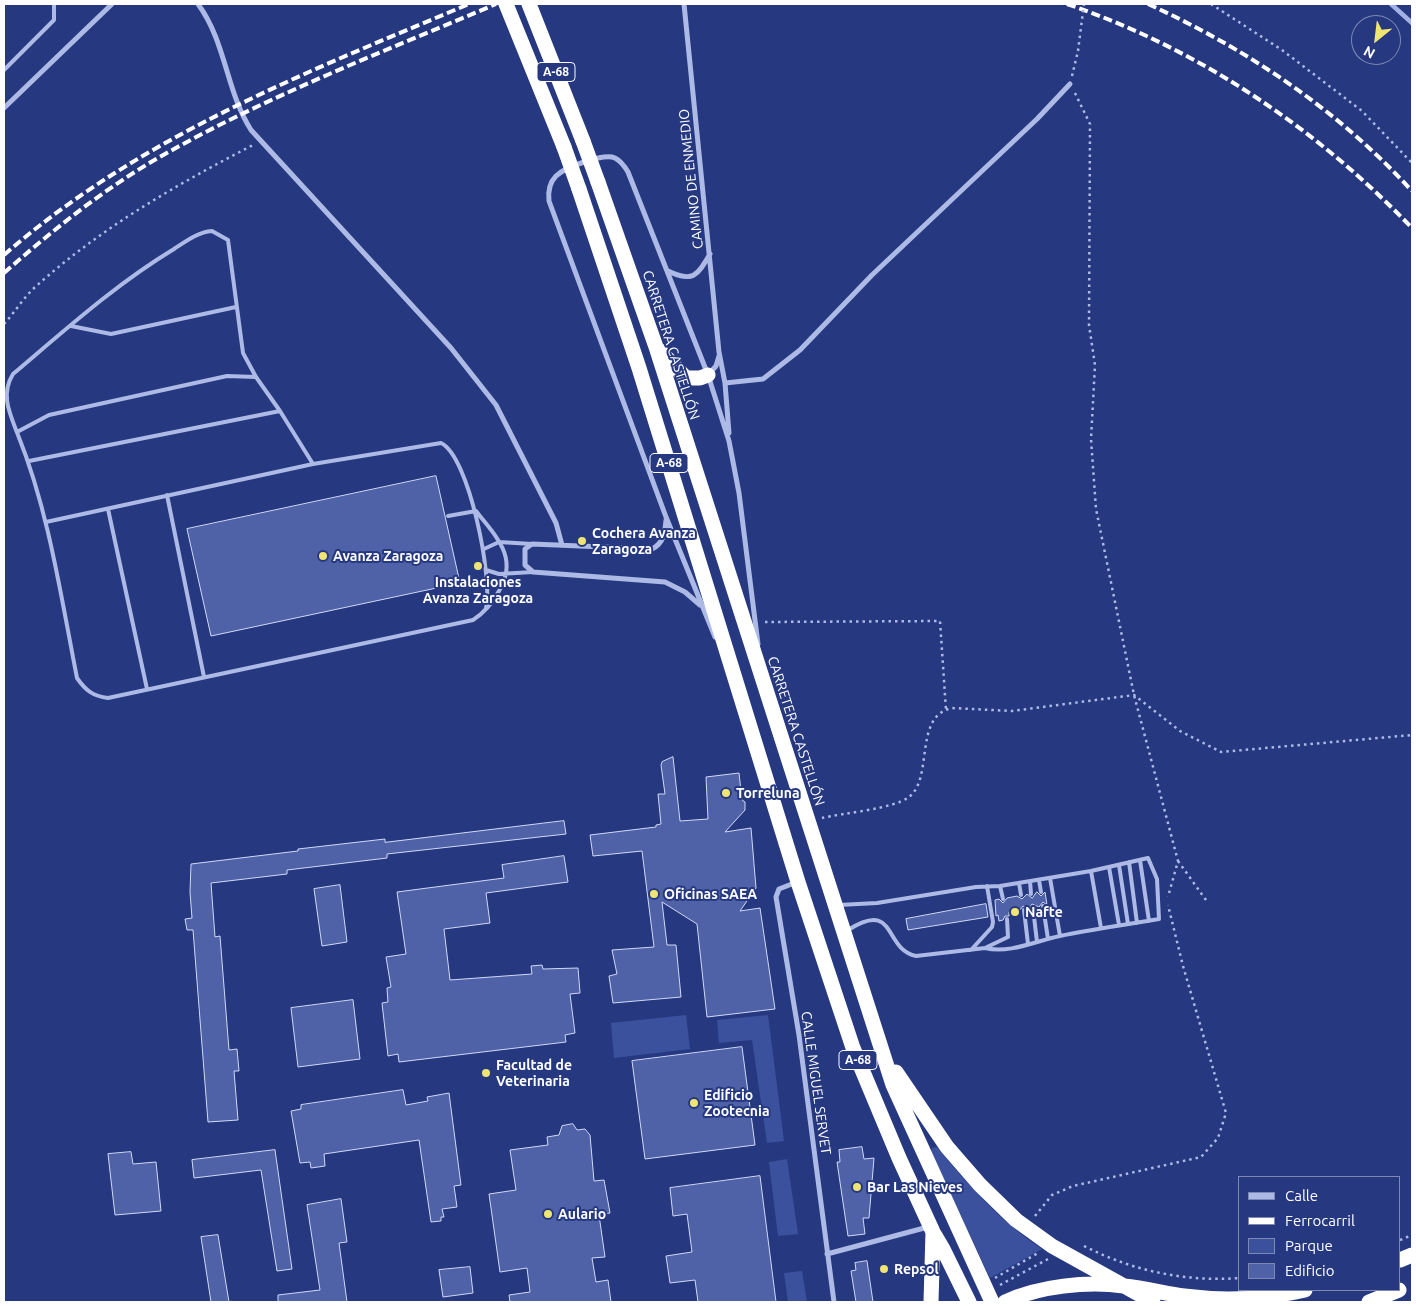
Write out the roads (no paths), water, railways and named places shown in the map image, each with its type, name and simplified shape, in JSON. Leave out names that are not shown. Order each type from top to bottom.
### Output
[{"type":"highway","name":"CARRETERA CASTELLÓN","points":[[529,4],[583,141],[656,347],[748,638],[764,679],[893,1084],[907,1118],[989,1292]]},
{"type":"highway","name":"CARRETERA CASTELLÓN","points":[[508,8],[579,189],[639,368],[756,739],[798,882],[853,1048],[884,1126],[931,1229],[969,1302]]},
{"type":"highway","points":[[656,347],[686,378],[693,379],[708,375]]},
{"type":"highway","points":[[884,1052],[924,1116],[947,1147],[980,1185],[1026,1228],[1063,1252],[1154,1302]]},
{"type":"highway","points":[[931,1229],[931,1302]]},
{"type":"highway","points":[[1005,1302],[1047,1290],[1074,1286],[1122,1286],[1207,1297],[1244,1298],[1297,1291]]},
{"type":"highway","points":[[1369,1302],[1397,1291]]},
{"type":"street","points":[[4,108],[112,4]]},
{"type":"street","points":[[198,4],[216,37],[248,126],[451,348],[496,405],[556,523],[562,546]]},
{"type":"street","name":"CAMINO DE ENMEDIO","points":[[684,4],[720,352],[725,383],[729,440],[739,493],[764,679]]},
{"type":"street","points":[[725,383],[763,378],[800,350],[872,275],[1037,119],[1070,84]]},
{"type":"street","name":"CARRETERA CASTELLÓN","points":[[708,375],[628,172],[618,159],[599,157],[564,170],[557,175],[548,190],[549,201],[666,517],[756,739]]},
{"type":"street","points":[[668,271],[680,277],[690,278],[699,272],[710,253]]},
{"type":"street","points":[[708,375],[716,366],[720,352]]},
{"type":"street","name":"CAMINO DE ENMEDIO","points":[[708,375],[729,440]]},
{"type":"street","points":[[666,517],[663,538],[660,544],[652,549],[532,544],[526,549],[524,556],[527,568],[533,572],[665,582],[685,592],[702,608]]},
{"type":"street","name":"CALLE MIGUEL SERVET","points":[[798,882],[782,887],[777,892],[799,1036],[834,1302]]},
{"type":"street","points":[[827,1254],[931,1229]]},
{"type":"lane","points":[[4,70],[54,20],[54,4]]},
{"type":"lane","points":[[312,464],[280,411],[256,377],[243,353],[228,240],[212,230],[206,231],[152,263],[107,295],[9,380],[5,392],[6,399],[29,462],[46,522],[77,678],[85,690],[98,697],[108,698],[467,623],[485,610],[501,589],[507,574],[507,560],[499,542],[476,511]]},
{"type":"lane","points":[[70,326],[111,334],[236,307]]},
{"type":"lane","points":[[18,432],[50,415],[227,376],[256,377]]},
{"type":"lane","points":[[29,462],[280,411]]},
{"type":"lane","points":[[46,522],[312,464],[441,443],[452,452],[476,511],[484,548],[489,588],[485,610]]},
{"type":"lane","points":[[167,495],[204,677]]},
{"type":"lane","points":[[108,509],[147,689]]},
{"type":"lane","points":[[448,516],[476,511]]},
{"type":"lane","points":[[484,548],[499,542],[532,544]]},
{"type":"lane","points":[[486,570],[492,573],[507,574],[533,572]]},
{"type":"lane","points":[[835,906],[885,902],[987,886],[1000,886],[1091,871],[1148,858],[1157,879],[1159,919],[1101,928],[995,950],[985,948]]},
{"type":"lane","points":[[1140,860],[1148,921]]},
{"type":"lane","points":[[1129,862],[1137,923]]},
{"type":"lane","points":[[1119,864],[1128,924]]},
{"type":"lane","points":[[1109,867],[1119,925]]},
{"type":"lane","points":[[1091,871],[1101,928]]},
{"type":"lane","points":[[1050,878],[1060,936]]},
{"type":"lane","points":[[1039,880],[1041,892]]},
{"type":"lane","points":[[1030,881],[1031,894]]},
{"type":"lane","points":[[1019,883],[1021,895]]},
{"type":"lane","points":[[971,950],[992,927],[993,922],[987,886]]},
{"type":"lane","points":[[1000,886],[1003,899]]},
{"type":"lane","points":[[1043,906],[1048,939]]},
{"type":"lane","points":[[1033,908],[1037,942]]},
{"type":"lane","points":[[1024,910],[1028,944]]},
{"type":"lane","points":[[844,932],[860,922],[873,919],[888,929],[902,950],[909,955],[922,956],[985,948],[1008,937],[1007,919]]},
{"type":"waterway","points":[[1391,4],[1412,23]]},
{"type":"railway","points":[[4,255],[56,213],[111,176],[167,142],[285,83],[469,4]]},
{"type":"railway","points":[[4,273],[81,209],[122,180],[165,154],[245,112],[496,4]]},
{"type":"railway","points":[[1067,4],[1116,22],[1163,44],[1209,68],[1253,95],[1336,157],[1412,228]]},
{"type":"railway","points":[[1148,4],[1221,41],[1289,84],[1353,134],[1412,191]]},
{"type":"place","name":"Cochera Avanza Zaragoza","points":[[582,541]]},
{"type":"place","name":"Avanza Zaragoza","points":[[323,556]]},
{"type":"place","name":"Instalaciones Avanza Zaragoza","points":[[478,566]]},
{"type":"place","name":"Torreluna","points":[[726,793]]},
{"type":"place","name":"Oficinas SAEA","points":[[654,894]]},
{"type":"place","name":"Nafte","points":[[1015,912]]},
{"type":"place","name":"Facultad de Veterinaria","points":[[486,1073]]},
{"type":"place","name":"Edificio Zootecnia","points":[[694,1103]]},
{"type":"place","name":"Bar Las Nieves","points":[[857,1187]]},
{"type":"place","name":"Aulario","points":[[548,1214]]},
{"type":"place","name":"Repsol","points":[[884,1269]]}]
